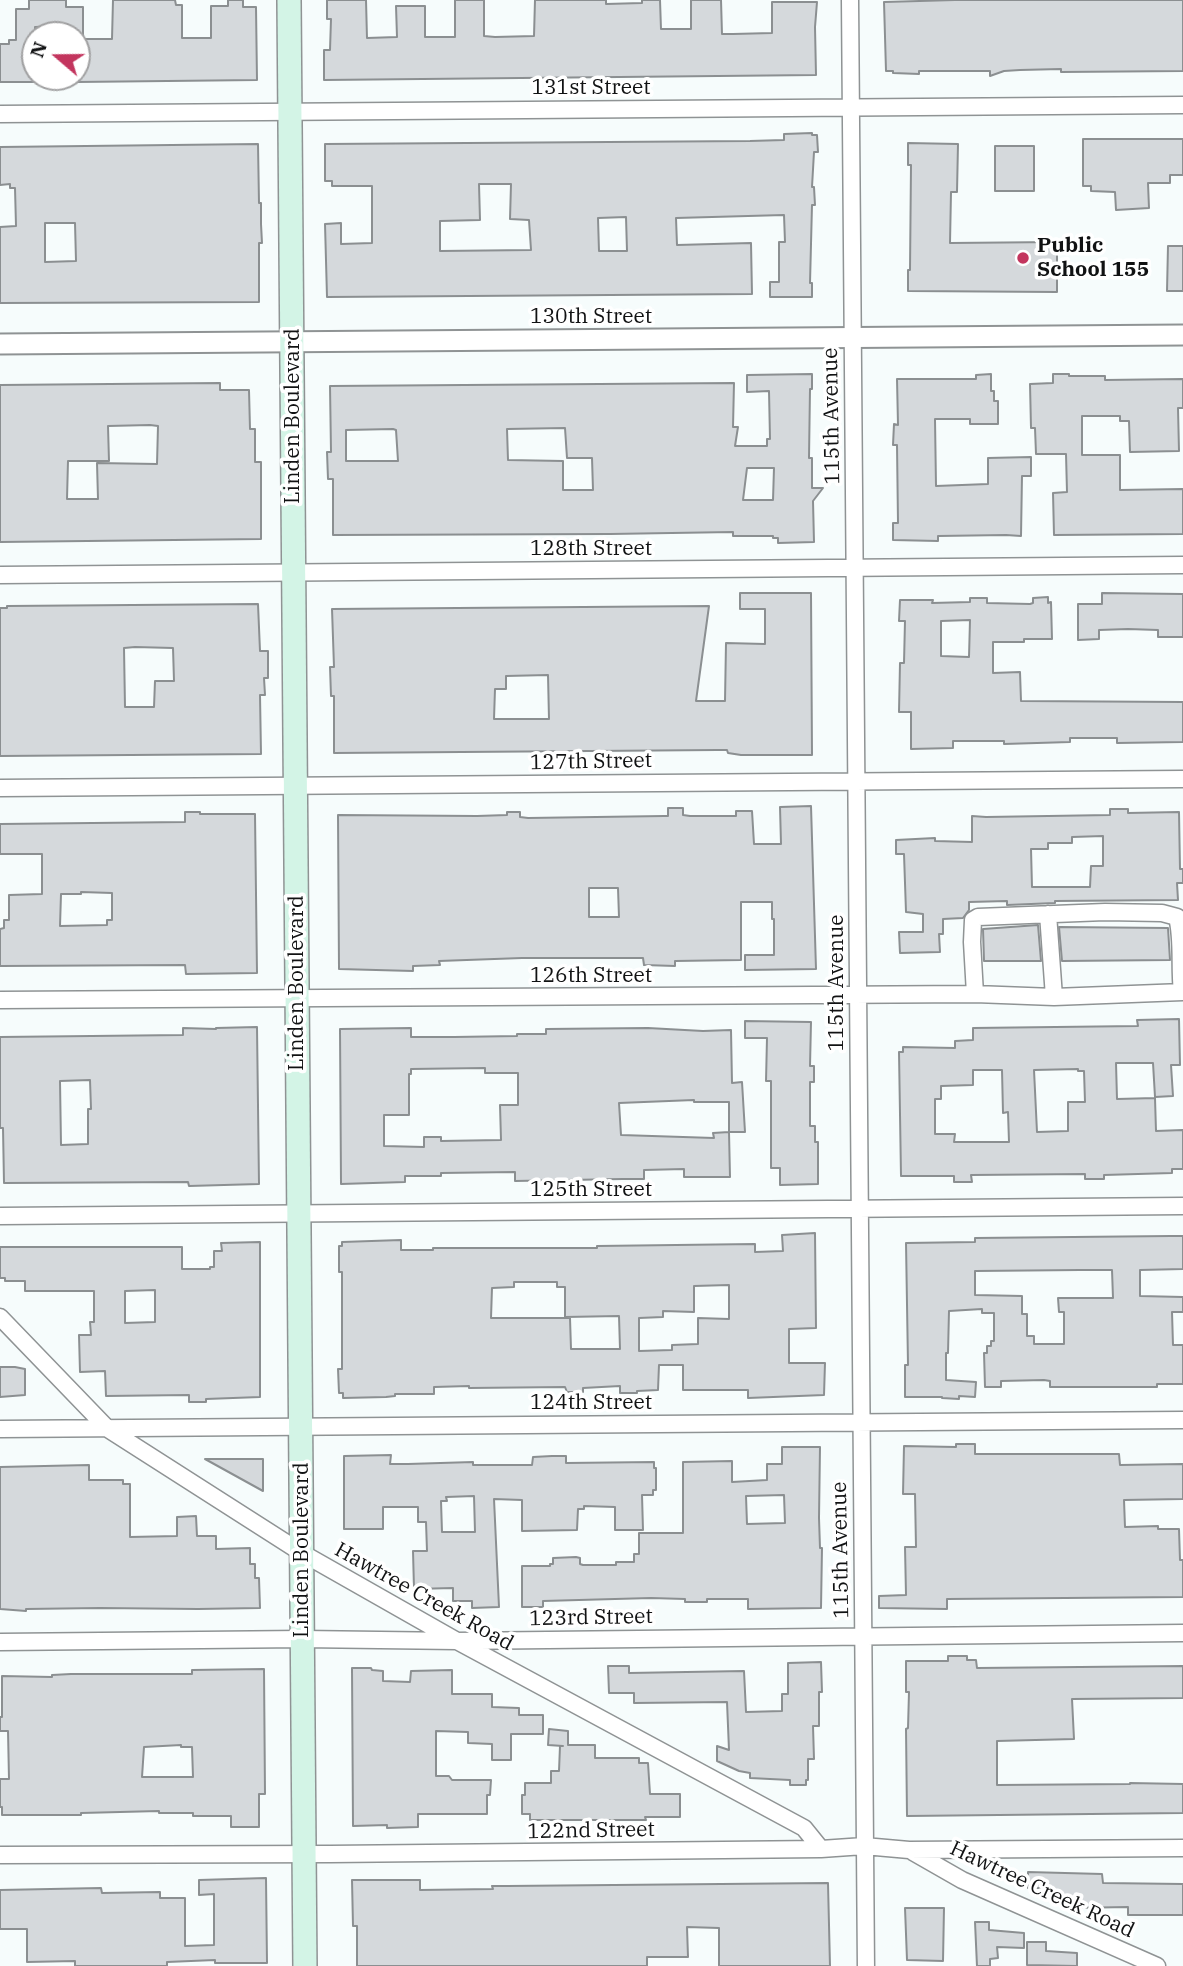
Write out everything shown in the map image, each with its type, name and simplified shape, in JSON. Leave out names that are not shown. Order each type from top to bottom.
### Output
[{"type":"main road","name":"Linden Boulevard","points":[[289,0],[305,1966]]},
{"type":"street","name":"115th Avenue","points":[[850,0],[866,1966]]},
{"type":"street","name":"131st Street","points":[[0,114],[1183,105]]},
{"type":"street","name":"130th Street","points":[[0,344],[1183,335]]},
{"type":"street","name":"128th Street","points":[[0,575],[1183,565]]},
{"type":"street","name":"127th Street","points":[[0,788],[1183,779]]},
{"type":"street","points":[[975,994],[973,920],[978,917],[1048,914],[1162,913],[1177,917],[1181,927],[1182,992]]},
{"type":"street","points":[[1048,914],[1054,997]]},
{"type":"street","name":"126th Street","points":[[0,1000],[975,994],[1054,997],[1182,992]]},
{"type":"street","name":"125th Street","points":[[0,1216],[1183,1206]]},
{"type":"street","name":"Hawtree Creek Road","points":[[0,1317],[108,1429],[302,1553],[457,1641],[804,1828],[821,1849]]},
{"type":"street","name":"124th Street","points":[[0,1429],[1183,1420]]},
{"type":"street","name":"123rd Street","points":[[0,1642],[302,1639],[457,1641],[1183,1633]]},
{"type":"street","name":"122nd Street","points":[[0,1855],[821,1849],[864,1846],[909,1850],[1183,1848]]},
{"type":"street","name":"Hawtree Creek Road","points":[[909,1850],[962,1880],[1157,1966]]},
{"type":"building","points":[[29,0],[66,0],[66,7],[83,7],[83,21],[21,21],[21,82],[0,82],[0,44],[9,44],[9,40],[16,40],[16,9],[29,9]]},
{"type":"building","points":[[113,0],[175,0],[176,5],[182,5],[182,38],[211,38],[211,6],[228,6],[228,0],[243,0],[243,7],[256,7],[257,80],[91,82],[91,39],[112,39]]},
{"type":"building","points":[[327,0],[366,0],[367,38],[397,37],[396,6],[425,6],[425,37],[455,37],[455,0],[484,0],[484,36],[495,37],[534,36],[535,0],[606,0],[606,4],[660,0],[661,29],[691,29],[691,0],[721,0],[722,34],[772,33],[772,2],[817,2],[816,75],[324,80],[324,50],[330,50],[331,19],[327,19]]},
{"type":"building","points":[[1183,0],[1183,71],[1020,70],[1004,71],[990,76],[990,71],[919,71],[919,74],[886,71],[884,2]]},
{"type":"building","points":[[784,134],[817,135],[818,152],[814,152],[812,187],[815,205],[812,205],[812,297],[770,297],[770,282],[779,282],[779,242],[785,242],[784,215],[676,218],[677,245],[751,243],[752,294],[327,297],[325,224],[341,223],[341,244],[372,243],[372,186],[332,186],[332,181],[325,181],[325,144],[750,141],[784,140]],"holes":[[[479,184],[511,184],[510,219],[529,220],[531,250],[440,251],[440,221],[480,220]],[[626,217],[627,251],[599,251],[598,218]]]},
{"type":"building","points":[[1083,139],[1183,139],[1183,175],[1170,175],[1170,183],[1148,183],[1149,208],[1116,210],[1115,192],[1091,191],[1091,186],[1083,186]]},
{"type":"building","points":[[908,143],[958,144],[957,192],[951,192],[950,243],[1057,242],[1057,292],[908,291],[911,165],[908,165]]},
{"type":"building","points":[[258,144],[262,243],[259,243],[259,302],[0,303],[0,227],[16,226],[15,188],[10,188],[10,184],[0,185],[0,147]],"holes":[[[45,223],[75,223],[76,261],[45,262]]]},
{"type":"building","points":[[995,146],[1034,146],[1034,191],[995,191]]},
{"type":"building","points":[[1168,246],[1183,246],[1183,291],[1167,291]]},
{"type":"building","points":[[812,374],[809,458],[812,458],[812,488],[823,488],[813,501],[814,542],[778,543],[778,538],[773,536],[733,536],[733,532],[333,535],[333,479],[328,479],[327,452],[331,452],[330,386],[734,383],[733,427],[738,427],[735,446],[767,446],[767,439],[770,439],[769,391],[747,392],[747,375]],"holes":[[[565,428],[567,458],[592,458],[593,490],[563,490],[563,461],[508,460],[507,429]],[[346,430],[396,430],[398,461],[346,461]],[[747,468],[774,468],[773,500],[743,500]]]},
{"type":"building","points":[[991,374],[991,391],[994,391],[994,401],[998,401],[998,424],[970,424],[970,419],[935,419],[936,486],[988,484],[988,458],[1031,457],[1031,476],[1022,476],[1021,536],[938,536],[938,541],[893,540],[893,523],[898,523],[897,445],[893,445],[894,424],[898,425],[897,379],[976,379],[976,375]]},
{"type":"building","points":[[1053,374],[1105,376],[1105,380],[1183,379],[1183,408],[1178,408],[1179,451],[1130,452],[1129,421],[1120,421],[1120,416],[1082,416],[1082,455],[1120,455],[1120,490],[1183,489],[1183,534],[1054,535],[1053,493],[1067,492],[1066,454],[1036,454],[1035,428],[1031,428],[1030,384],[1053,383]]},
{"type":"building","points":[[220,383],[220,390],[249,390],[250,429],[255,429],[255,462],[261,462],[261,539],[0,542],[0,385]],"holes":[[[108,426],[158,426],[157,464],[97,463],[98,499],[67,499],[68,461],[109,461]]]},
{"type":"building","points":[[740,593],[811,593],[812,755],[741,755],[728,753],[727,750],[334,753],[334,696],[331,696],[330,667],[334,667],[332,609],[709,606],[696,701],[725,701],[726,643],[765,644],[765,609],[740,609]],"holes":[[[548,675],[549,719],[494,719],[495,689],[506,689],[506,676]]]},
{"type":"building","points":[[1102,593],[1183,594],[1183,637],[1158,637],[1158,630],[1128,629],[1099,630],[1099,639],[1078,640],[1078,604],[1102,604]]},
{"type":"building","points":[[1048,597],[1048,603],[1051,602],[1052,639],[993,642],[993,673],[1020,672],[1021,701],[1183,702],[1183,742],[1117,743],[1117,738],[1070,738],[1070,742],[1004,744],[1004,741],[953,741],[953,748],[911,749],[911,712],[899,712],[900,663],[904,663],[905,621],[899,621],[900,600],[933,600],[932,603],[970,602],[970,598],[987,598],[987,603],[1030,604],[1033,603],[1033,598]],"holes":[[[970,620],[969,657],[941,656],[941,621]]]},
{"type":"building","points":[[258,604],[260,651],[268,651],[268,678],[264,678],[265,695],[260,695],[261,754],[0,756],[0,608]],"holes":[[[124,648],[173,648],[174,681],[155,681],[154,707],[125,707]]]},
{"type":"building","points":[[811,806],[816,969],[745,970],[745,955],[774,955],[774,919],[772,902],[741,902],[741,960],[675,961],[675,966],[644,965],[643,958],[522,958],[439,961],[440,965],[413,966],[413,971],[339,969],[338,815],[477,816],[520,812],[520,817],[528,818],[668,816],[668,808],[683,808],[683,815],[736,816],[736,811],[752,811],[754,844],[781,844],[780,807]],"holes":[[[589,888],[618,888],[619,917],[589,917]]]},
{"type":"building","points":[[1110,809],[1128,809],[1128,813],[1179,812],[1180,869],[1183,869],[1183,883],[1177,883],[1178,900],[1055,901],[1007,905],[1007,901],[969,902],[969,910],[963,918],[943,919],[943,934],[939,934],[940,952],[900,953],[899,932],[923,932],[923,914],[906,912],[904,854],[896,854],[896,840],[935,838],[935,841],[972,842],[972,816],[1110,815]],"holes":[[[1103,836],[1103,866],[1091,866],[1090,887],[1032,887],[1031,849],[1048,849],[1048,843],[1072,843],[1072,837]]]},
{"type":"building","points":[[185,812],[255,814],[257,973],[186,974],[185,965],[0,966],[0,929],[4,928],[4,920],[9,920],[9,895],[42,894],[42,854],[0,854],[0,824],[185,822]],"holes":[[[112,893],[112,920],[107,920],[107,925],[60,926],[61,894]]]},
{"type":"building","points":[[1038,925],[1041,961],[984,961],[983,929]]},
{"type":"building","points":[[1059,927],[1168,928],[1170,960],[1062,961]]},
{"type":"building","points":[[1179,1019],[1180,1065],[1171,1065],[1173,1096],[1155,1097],[1153,1063],[1116,1063],[1117,1099],[1155,1098],[1156,1131],[1183,1130],[1183,1169],[1172,1169],[1172,1173],[1104,1175],[1104,1179],[1085,1179],[1085,1174],[971,1175],[972,1182],[954,1182],[954,1176],[901,1176],[899,1052],[903,1052],[903,1047],[955,1048],[955,1041],[973,1040],[973,1028],[1138,1026],[1137,1020]],"holes":[[[973,1070],[1002,1070],[1003,1113],[1008,1112],[1009,1142],[954,1142],[955,1134],[935,1134],[935,1099],[941,1099],[941,1086],[973,1085]],[[1034,1070],[1084,1071],[1085,1102],[1068,1102],[1068,1131],[1037,1132]]]},
{"type":"building","points":[[745,1021],[811,1022],[810,1066],[814,1066],[814,1082],[810,1082],[810,1126],[815,1126],[815,1142],[818,1142],[818,1184],[780,1185],[780,1168],[771,1168],[771,1081],[766,1081],[767,1038],[745,1038]]},
{"type":"building","points":[[257,1027],[259,1184],[189,1186],[188,1182],[4,1183],[3,1128],[0,1128],[0,1037],[183,1035],[183,1028]],"holes":[[[90,1080],[91,1109],[88,1109],[88,1144],[61,1145],[60,1081]]]},
{"type":"building","points":[[411,1028],[411,1037],[517,1036],[546,1034],[546,1029],[731,1030],[732,1083],[742,1082],[745,1132],[729,1132],[730,1177],[684,1177],[684,1169],[644,1170],[644,1179],[515,1181],[515,1172],[441,1173],[441,1176],[405,1176],[405,1182],[341,1184],[340,1029]],"holes":[[[485,1068],[485,1073],[518,1073],[518,1105],[500,1105],[501,1140],[441,1141],[441,1137],[424,1137],[424,1147],[384,1146],[384,1115],[409,1115],[411,1069]],[[694,1100],[729,1102],[729,1132],[713,1133],[714,1138],[621,1135],[619,1103]]]},
{"type":"building","points":[[815,1233],[816,1328],[789,1329],[789,1363],[825,1363],[824,1395],[748,1398],[748,1390],[683,1390],[683,1365],[659,1365],[658,1390],[637,1393],[620,1393],[620,1386],[583,1388],[583,1392],[567,1392],[565,1387],[469,1386],[434,1387],[434,1394],[395,1394],[386,1397],[343,1398],[343,1393],[339,1393],[338,1369],[342,1369],[342,1272],[339,1272],[339,1246],[342,1246],[342,1242],[401,1240],[401,1250],[755,1244],[755,1252],[783,1251],[782,1235]],"holes":[[[514,1282],[557,1282],[557,1287],[565,1287],[565,1317],[619,1316],[620,1349],[571,1349],[570,1318],[491,1318],[492,1288],[514,1287]],[[729,1285],[729,1319],[698,1318],[698,1344],[672,1345],[672,1350],[639,1351],[639,1318],[663,1317],[663,1311],[694,1312],[694,1286]]]},
{"type":"building","points":[[1183,1236],[1183,1269],[1140,1270],[1140,1296],[1183,1297],[1183,1312],[1172,1312],[1173,1345],[1183,1345],[1183,1384],[1157,1384],[1157,1387],[1050,1387],[1050,1381],[1044,1380],[1001,1381],[1001,1387],[985,1387],[984,1353],[987,1353],[987,1346],[991,1346],[991,1341],[994,1341],[994,1313],[982,1313],[982,1309],[949,1311],[946,1380],[976,1382],[975,1397],[905,1397],[905,1365],[908,1365],[906,1243],[975,1242],[975,1238]],"holes":[[[1112,1270],[1113,1298],[1058,1298],[1059,1312],[1064,1312],[1064,1344],[1034,1344],[1034,1336],[1027,1336],[1027,1314],[1022,1314],[1022,1296],[975,1295],[975,1271]]]},
{"type":"building","points":[[260,1242],[260,1397],[189,1402],[189,1395],[106,1396],[105,1371],[80,1372],[79,1335],[91,1335],[90,1322],[94,1322],[94,1291],[25,1291],[25,1281],[5,1281],[5,1278],[0,1278],[0,1247],[182,1247],[182,1269],[210,1269],[214,1267],[214,1251],[222,1251],[221,1243]],"holes":[[[155,1290],[155,1322],[125,1323],[125,1291]]]},
{"type":"building","points":[[0,1367],[25,1369],[25,1395],[0,1397]]},
{"type":"building","points":[[956,1444],[975,1444],[975,1454],[1119,1454],[1120,1465],[1183,1464],[1183,1499],[1124,1500],[1125,1527],[1158,1526],[1158,1529],[1179,1529],[1180,1560],[1183,1560],[1183,1597],[947,1599],[947,1609],[879,1608],[879,1596],[906,1595],[905,1547],[916,1547],[915,1494],[903,1494],[904,1446],[956,1447]]},
{"type":"building","points":[[782,1447],[820,1447],[821,1608],[748,1609],[748,1599],[685,1602],[685,1599],[651,1598],[543,1601],[543,1607],[522,1607],[522,1566],[550,1566],[553,1564],[553,1558],[576,1557],[580,1558],[580,1564],[583,1565],[634,1562],[634,1554],[639,1554],[639,1533],[683,1533],[683,1462],[732,1461],[732,1482],[767,1480],[767,1464],[782,1464]],"holes":[[[784,1495],[785,1523],[747,1524],[746,1496]]]},
{"type":"building","points":[[391,1455],[390,1464],[473,1462],[473,1465],[532,1465],[533,1457],[552,1456],[566,1456],[566,1463],[654,1462],[656,1490],[653,1490],[653,1495],[642,1495],[643,1530],[615,1530],[615,1507],[584,1506],[584,1509],[578,1509],[577,1530],[522,1531],[522,1500],[494,1499],[499,1607],[472,1608],[472,1601],[453,1601],[453,1588],[414,1589],[413,1551],[427,1551],[426,1522],[418,1522],[418,1507],[383,1507],[383,1529],[344,1529],[344,1456]],"holes":[[[474,1496],[475,1532],[442,1532],[441,1501],[447,1501],[446,1497]]]},
{"type":"building","points":[[205,1459],[263,1459],[263,1491]]},
{"type":"building","points":[[89,1465],[89,1480],[123,1480],[123,1484],[130,1484],[130,1537],[177,1536],[177,1517],[196,1516],[197,1536],[216,1536],[216,1549],[250,1548],[250,1564],[255,1564],[255,1578],[259,1578],[260,1608],[0,1609],[0,1467]]},
{"type":"building","points":[[948,1656],[967,1656],[967,1660],[976,1660],[977,1668],[1183,1666],[1183,1698],[1072,1699],[1074,1739],[997,1741],[997,1785],[1183,1784],[1183,1813],[907,1816],[906,1729],[909,1692],[906,1692],[906,1661],[948,1661]]},
{"type":"building","points":[[821,1662],[819,1726],[813,1726],[814,1759],[808,1759],[806,1785],[790,1785],[790,1780],[750,1778],[750,1773],[717,1761],[717,1746],[729,1750],[727,1702],[634,1703],[634,1693],[609,1693],[608,1666],[629,1666],[629,1673],[744,1671],[746,1712],[782,1711],[782,1694],[788,1694],[788,1663]]},
{"type":"building","points":[[352,1668],[383,1671],[383,1681],[410,1682],[411,1671],[452,1670],[452,1694],[492,1694],[492,1707],[519,1708],[519,1715],[543,1715],[543,1734],[511,1734],[511,1760],[492,1760],[492,1744],[468,1743],[468,1732],[436,1731],[436,1776],[449,1776],[452,1780],[491,1780],[490,1795],[487,1795],[487,1814],[418,1814],[418,1827],[353,1826]]},
{"type":"building","points":[[264,1669],[265,1794],[259,1794],[259,1827],[231,1827],[231,1816],[193,1816],[193,1813],[159,1811],[2,1815],[0,1779],[9,1779],[8,1731],[0,1731],[2,1676],[192,1674],[192,1670]],"holes":[[[144,1747],[192,1747],[193,1777],[142,1777]]]},
{"type":"building","points":[[549,1729],[568,1731],[568,1745],[595,1745],[595,1758],[639,1758],[639,1763],[648,1763],[650,1794],[680,1794],[680,1817],[645,1817],[646,1820],[530,1820],[530,1814],[522,1814],[525,1783],[551,1783],[551,1771],[559,1771],[560,1746],[563,1746],[548,1745]]},
{"type":"building","points":[[1028,1872],[1102,1874],[1103,1883],[1183,1884],[1183,1915],[1128,1915],[1128,1907],[1072,1908],[1046,1897],[1046,1888],[1028,1888]]},
{"type":"building","points":[[266,1878],[267,1963],[215,1963],[215,1960],[167,1962],[167,1966],[75,1966],[75,1961],[27,1962],[27,1929],[0,1929],[0,1890],[101,1888],[102,1893],[160,1892],[160,1898],[185,1898],[185,1946],[214,1945],[214,1894],[199,1895],[199,1880]]},
{"type":"building","points":[[352,1880],[420,1880],[420,1890],[493,1889],[492,1886],[828,1883],[830,1966],[719,1966],[719,1928],[687,1927],[688,1957],[647,1957],[647,1966],[357,1966],[357,1926],[353,1926]]},
{"type":"building","points":[[905,1908],[944,1908],[943,1961],[907,1960]]},
{"type":"building","points":[[975,1922],[989,1922],[989,1930],[1024,1933],[1024,1948],[997,1947],[998,1958],[990,1959],[990,1966],[977,1966]]},
{"type":"building","points":[[1027,1942],[1046,1942],[1046,1951],[1077,1953],[1077,1966],[1027,1965]]},
{"type":"place","name":"Public School 155","points":[[1023,258]]}]
